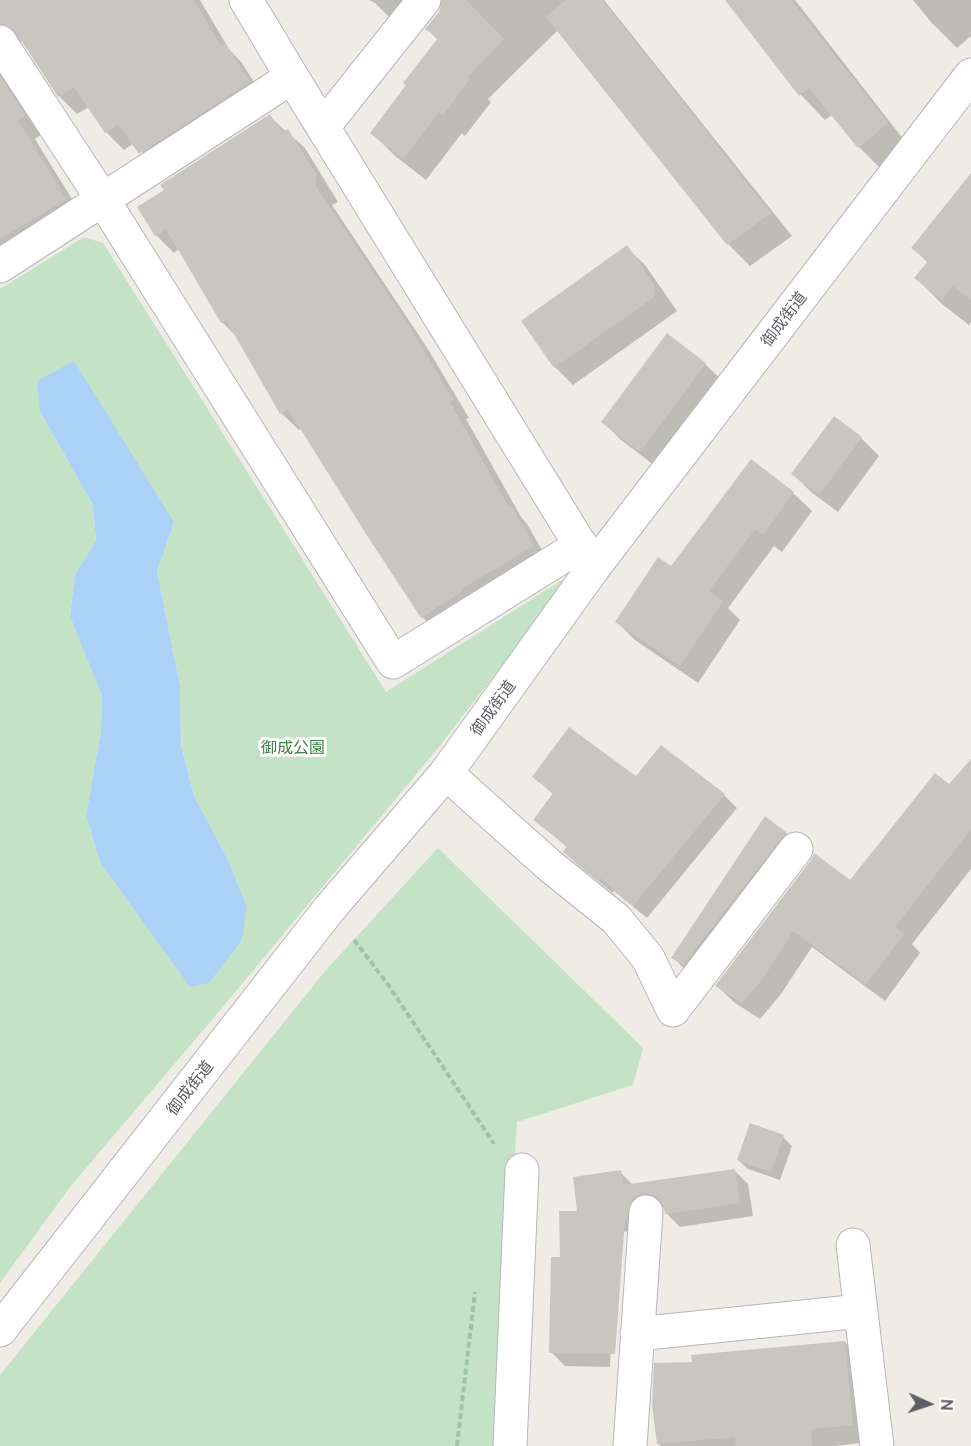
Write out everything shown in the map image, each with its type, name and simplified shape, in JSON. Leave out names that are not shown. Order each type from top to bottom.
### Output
[{"type":"street","points":[[0,42],[103,200],[393,662],[588,556],[246,0]]},
{"type":"street","points":[[323,127],[424,0]]},
{"type":"street","name":"御成街道","points":[[0,1330],[330,908],[446,773],[588,556],[971,75]]},
{"type":"street","points":[[0,266],[292,77]]},
{"type":"street","points":[[446,773],[549,865],[616,919],[648,957],[673,1010],[796,849]]},
{"type":"street","points":[[510,1446],[522,1170]]},
{"type":"street","points":[[630,1446],[646,1212]]},
{"type":"street","points":[[853,1245],[877,1446]]},
{"type":"street","points":[[637,1334],[861,1311]]},
{"type":"path","points":[[330,908],[387,983],[493,1142],[492,1154]]},
{"type":"path","points":[[457,1446],[476,1282]]},
{"type":"green space","name":"御成公園","points":[[84,237],[103,243],[386,692],[562,580],[564,585],[438,748],[70,1187],[0,1283],[0,289]],"holes":[[[40,411],[174,522],[157,572],[180,686],[181,743],[194,796],[227,858],[247,906],[190,986],[100,862],[86,815],[101,731],[102,696],[70,615],[75,574],[96,542],[93,505]]]},
{"type":"green space","points":[[438,848],[643,1048],[633,1085],[517,1122],[496,1446],[0,1446],[0,1375],[326,970]]},
{"type":"water","points":[[74,361],[174,522],[157,572],[180,686],[181,744],[194,796],[227,858],[247,906],[242,940],[209,983],[190,987],[100,862],[86,815],[101,731],[102,696],[70,616],[75,574],[96,541],[93,505],[40,411],[37,381]]},
{"type":"building","points":[[0,0],[194,0],[221,46],[225,43],[250,82],[139,154],[118,124],[105,133],[74,87],[58,97],[16,32],[0,23]]},
{"type":"building","points":[[442,0],[466,0],[504,39],[467,77],[470,79],[443,115],[439,112],[403,159],[370,133],[406,85],[403,83],[438,38],[425,29],[439,12]]},
{"type":"building","points":[[566,0],[602,0],[771,213],[727,245],[546,17]]},
{"type":"building","points":[[725,0],[791,0],[888,123],[858,148],[809,88],[799,96]]},
{"type":"building","points":[[0,76],[26,116],[18,120],[66,199],[0,239]]},
{"type":"building","points":[[270,114],[282,133],[288,129],[316,174],[316,187],[409,326],[453,400],[450,402],[508,506],[510,504],[534,546],[461,589],[462,591],[421,618],[288,409],[280,414],[226,320],[221,323],[166,229],[155,236],[137,207],[164,190],[160,185]]},
{"type":"building","points":[[971,173],[971,300],[953,286],[942,300],[914,278],[928,261],[911,248]]},
{"type":"building","points":[[627,245],[654,284],[654,297],[554,368],[521,321]]},
{"type":"building","points":[[667,333],[706,363],[640,452],[601,422]]},
{"type":"building","points":[[834,416],[862,437],[819,495],[791,474]]},
{"type":"building","points":[[751,459],[794,492],[763,535],[755,529],[709,591],[723,601],[680,666],[615,622],[658,557],[671,566]]},
{"type":"building","points":[[569,727],[636,776],[661,745],[725,794],[633,906],[600,878],[599,881],[563,852],[567,846],[533,820],[553,793],[532,777]]},
{"type":"building","points":[[971,759],[971,829],[895,927],[904,934],[866,984],[793,931],[764,977],[742,1003],[715,986],[814,853],[850,880],[935,773],[949,784]]},
{"type":"building","points":[[765,816],[787,833],[683,965],[671,958]]},
{"type":"building","points":[[750,1123],[784,1135],[771,1172],[737,1160]]},
{"type":"building","points":[[735,1169],[740,1203],[665,1214],[663,1204],[656,1196],[647,1193],[637,1195],[631,1201],[627,1220],[625,1220],[615,1354],[549,1353],[551,1257],[560,1257],[559,1211],[577,1211],[573,1177],[621,1170],[623,1185]]},
{"type":"building","points":[[845,1341],[853,1425],[811,1429],[812,1446],[736,1446],[735,1437],[657,1444],[652,1405],[654,1363],[692,1362],[691,1355]]}]
